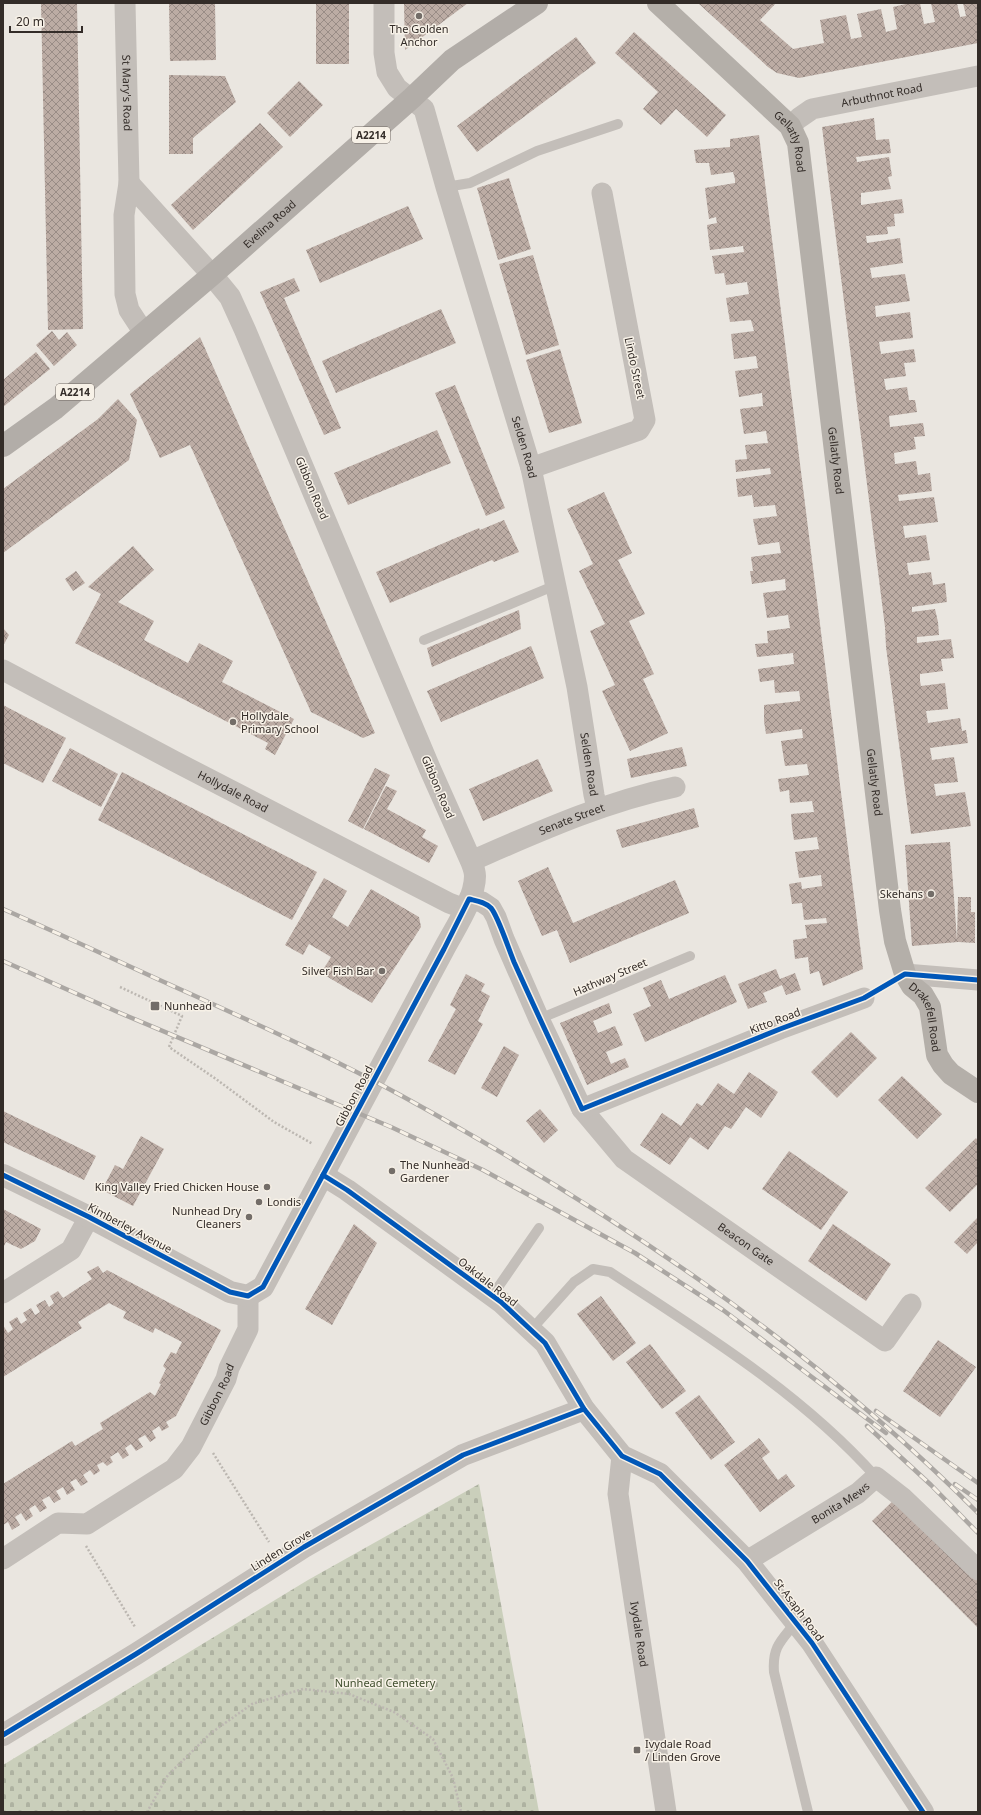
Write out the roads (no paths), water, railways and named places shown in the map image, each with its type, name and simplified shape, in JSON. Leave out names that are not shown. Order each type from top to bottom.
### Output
[{"type":"main road","name":"Evelina Road","points":[[3,446],[56,408],[212,275],[412,98],[452,60],[536,3]]},
{"type":"main road","name":"Gellatly Road","points":[[658,3],[790,126],[798,143],[890,910],[905,974]]},
{"type":"main road","name":"Drakefell Road","points":[[905,974],[912,986],[923,995],[930,1007],[937,1055],[943,1065],[951,1074],[978,1092]]},
{"type":"street","name":"St Mary's Road","points":[[125,3],[129,183],[124,215],[125,294],[129,310],[144,333]]},
{"type":"street","name":"Selden Road","points":[[384,3],[384,53],[387,72],[397,88],[424,108],[446,187],[531,468],[577,687],[594,795],[598,808]]},
{"type":"street","name":"Arbuthnot Road","points":[[790,126],[812,109],[978,76]]},
{"type":"street","points":[[129,183],[212,275]]},
{"type":"street","name":"Lindo Street","points":[[531,468],[639,430],[645,420],[602,193]]},
{"type":"street","name":"Gibbon Road","points":[[3,1559],[58,1523],[87,1524],[174,1469],[204,1443],[229,1368],[248,1329],[248,1296],[263,1287],[467,904],[474,885],[475,874],[471,861],[430,770],[245,330],[230,297],[212,275]]},
{"type":"street","name":"Hollydale Road","points":[[3,670],[300,827],[449,903],[467,904],[482,902],[491,908],[539,1020],[582,1109]]},
{"type":"street","name":"Senate Street","points":[[471,861],[598,808],[647,793],[675,787]]},
{"type":"street","points":[[905,974],[978,980]]},
{"type":"street","name":"Kitto Road","points":[[582,1109],[780,1029],[864,998]]},
{"type":"street","name":"Beacon Gate","points":[[582,1109],[624,1159],[885,1341],[911,1304]]},
{"type":"street","name":"Kimberley Avenue","points":[[3,1175],[89,1217],[230,1292],[248,1296]]},
{"type":"street","name":"Oakdale Road","points":[[323,1175],[347,1190],[492,1296],[545,1343],[584,1409],[622,1456]]},
{"type":"street","points":[[3,1293],[71,1250],[89,1217]]},
{"type":"street","name":"Linden Grove","points":[[3,1734],[136,1654],[304,1547],[463,1455],[584,1409]]},
{"type":"street","name":"St Asaph Road","points":[[622,1456],[660,1474],[747,1561],[796,1622],[922,1812]]},
{"type":"street","name":"Ivydale Road","points":[[622,1456],[618,1494],[666,1812]]},
{"type":"street","name":"Bonita Mews","points":[[747,1561],[858,1494],[876,1477],[903,1498],[978,1570]]},
{"type":"lane","points":[[446,187],[470,183],[537,151],[618,124]]},
{"type":"lane","points":[[424,640],[556,585]]},
{"type":"lane","name":"Hathway Street","points":[[539,1020],[690,956]]},
{"type":"lane","points":[[492,1296],[539,1228]]},
{"type":"lane","points":[[531,1330],[574,1282],[593,1269],[610,1272],[722,1346],[809,1412],[853,1452],[876,1477]]},
{"type":"lane","points":[[796,1622],[778,1646],[773,1660],[774,1672],[808,1812]]},
{"type":"railway","points":[[3,909],[246,1019],[351,1069],[480,1140],[557,1186],[632,1234],[705,1284],[777,1337],[847,1393],[914,1451],[978,1513]]},
{"type":"railway","points":[[3,961],[120,1013],[391,1127],[483,1170],[635,1253],[723,1310],[886,1433]]},
{"type":"railway","points":[[876,1411],[978,1483]]},
{"type":"railway","points":[[867,1426],[931,1485],[978,1533]]},
{"type":"railway","points":[[955,1484],[978,1500]]},
{"type":"place","name":"The Golden Anchor","points":[[419,16]]},
{"type":"place","name":"Hollydale Primary School","points":[[233,722]]},
{"type":"place","name":"Skehans","points":[[931,894]]},
{"type":"place","name":"Silver Fish Bar","points":[[382,971]]},
{"type":"place","name":"Nunhead","points":[[155,1006]]},
{"type":"place","name":"The Nunhead Gardener","points":[[392,1171]]},
{"type":"place","name":"King Valley Fried Chicken House","points":[[267,1187]]},
{"type":"place","name":"Londis","points":[[259,1202]]},
{"type":"place","name":"Nunhead Dry Cleaners","points":[[249,1217]]},
{"type":"place","name":"Ivydale Road / Linden Grove","points":[[637,1750]]},
{"type":"park label","name":"Nunhead Cemetery","points":[[385,1683]]}]
